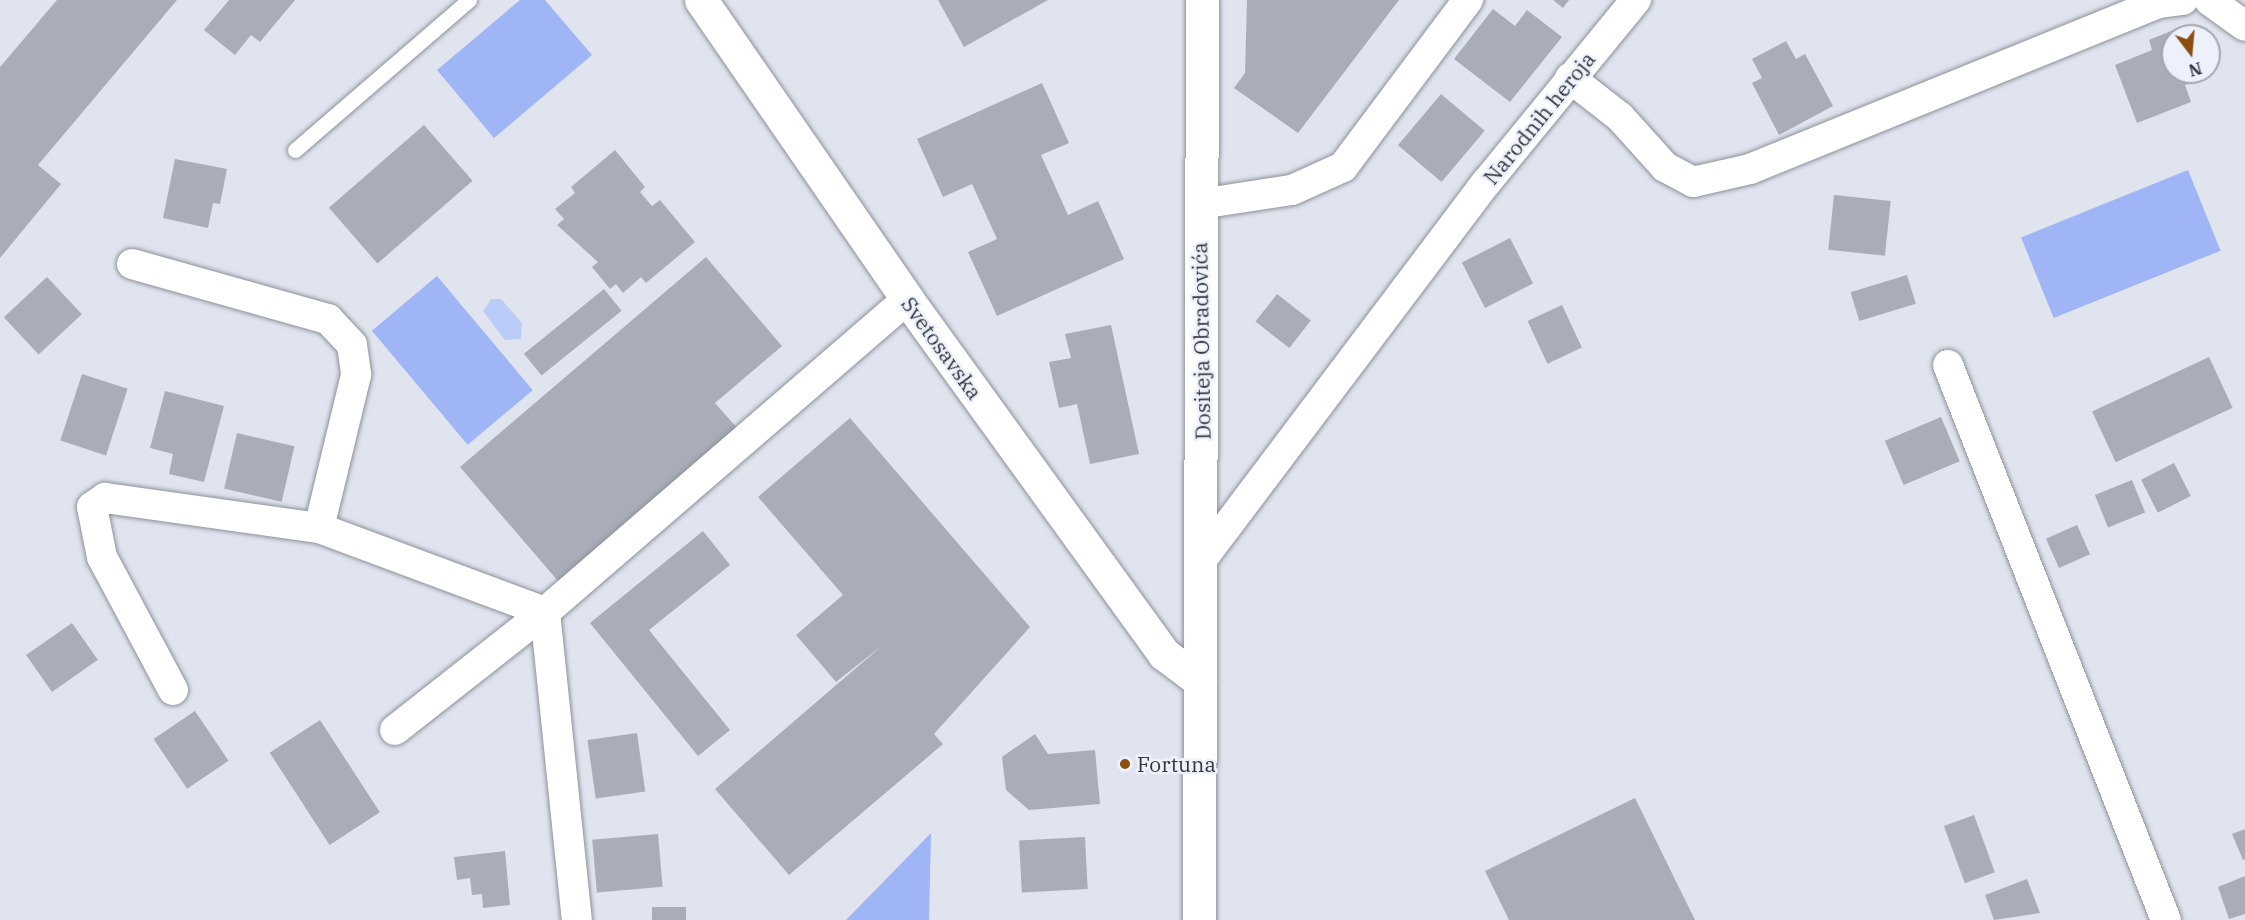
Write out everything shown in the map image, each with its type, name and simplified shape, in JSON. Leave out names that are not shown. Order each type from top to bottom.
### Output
[{"type":"street","name":"Svetosavska","points":[[701,0],[907,299],[1164,654],[1200,681]]},
{"type":"street","name":"Dositeja Obradovića","points":[[1199,920],[1203,558],[1200,204],[1202,0]]},
{"type":"street","points":[[1200,204],[1292,190],[1343,167],[1468,0]]},
{"type":"street","name":"Narodnih heroja","points":[[1203,558],[1445,239],[1570,78],[1636,0]]},
{"type":"street","points":[[1570,78],[1620,117],[1665,167],[1693,182],[1750,169],[2158,3],[2183,0]]},
{"type":"street","points":[[2209,0],[2245,26]]},
{"type":"street","points":[[132,264],[328,319],[352,345],[356,375],[319,528]]},
{"type":"street","points":[[395,730],[545,612],[907,299]]},
{"type":"street","points":[[1948,365],[2166,920]]},
{"type":"street","points":[[173,690],[102,557],[92,507],[105,498],[319,528],[545,612]]},
{"type":"street","points":[[545,612],[577,920]]},
{"type":"lane","points":[[295,150],[468,0]]},
{"type":"shaded area","points":[[520,0],[545,0],[592,55],[494,138],[437,70]]},
{"type":"shaded area","points":[[2188,170],[2221,251],[2054,318],[2021,237]]},
{"type":"shaded area","points":[[437,276],[533,390],[468,445],[372,331]]},
{"type":"shaded area","points":[[491,299],[501,299],[522,323],[521,339],[505,340],[483,311]]},
{"type":"shaded area","points":[[931,833],[929,920],[846,920]]},
{"type":"building","points":[[57,0],[177,0],[38,165],[61,184],[0,258],[0,67]]},
{"type":"building","points":[[229,0],[295,0],[260,42],[251,35],[235,55],[204,30]]},
{"type":"building","points":[[938,0],[1048,0],[964,47]]},
{"type":"building","points":[[1247,0],[1399,0],[1298,133],[1234,88],[1245,73]]},
{"type":"building","points":[[1553,0],[1569,0],[1563,8]]},
{"type":"building","points":[[1493,9],[1515,26],[1527,10],[1562,37],[1510,102],[1454,59]]},
{"type":"building","points":[[2161,35],[2161,84],[2188,84],[2185,85],[2191,102],[2137,123],[2115,65],[2152,50],[2149,40]]},
{"type":"building","points":[[1786,41],[1796,59],[1805,54],[1833,106],[1779,135],[1752,83],[1762,78],[1752,59]]},
{"type":"building","points":[[1042,83],[1069,143],[1041,155],[1068,215],[1098,201],[1124,259],[997,316],[968,252],[997,239],[972,184],[943,197],[917,139]]},
{"type":"building","points":[[1441,94],[1485,131],[1442,182],[1398,145]]},
{"type":"building","points":[[424,125],[473,181],[377,264],[329,208]]},
{"type":"building","points":[[615,150],[645,187],[640,192],[652,206],[660,200],[695,242],[646,283],[641,277],[623,293],[616,284],[610,289],[592,267],[598,262],[557,225],[564,219],[555,209],[575,193],[571,187]]},
{"type":"building","points":[[175,159],[227,169],[220,204],[213,203],[208,228],[163,218]]},
{"type":"building","points":[[1834,195],[1891,201],[1885,256],[1828,250]]},
{"type":"building","points":[[1510,238],[1533,283],[1485,308],[1462,263]]},
{"type":"building","points":[[706,257],[782,346],[715,403],[737,428],[558,581],[460,467]]},
{"type":"building","points":[[1907,275],[1916,304],[1859,321],[1851,292]]},
{"type":"building","points":[[47,277],[82,314],[39,355],[4,317]]},
{"type":"building","points":[[604,289],[622,311],[542,376],[524,354]]},
{"type":"building","points":[[1277,294],[1311,320],[1289,348],[1255,322]]},
{"type":"building","points":[[1562,305],[1582,348],[1547,364],[1528,321]]},
{"type":"building","points":[[1111,325],[1139,454],[1090,464],[1077,404],[1059,408],[1049,362],[1071,358],[1065,334]]},
{"type":"building","points":[[2209,357],[2233,408],[2116,462],[2092,412]]},
{"type":"building","points":[[82,374],[128,389],[106,455],[60,441]]},
{"type":"building","points":[[165,391],[224,406],[204,482],[169,474],[173,454],[150,448]]},
{"type":"building","points":[[1941,417],[1960,461],[1904,485],[1885,441]]},
{"type":"building","points":[[850,418],[1030,627],[934,734],[943,744],[789,875],[715,789],[884,644],[836,682],[796,635],[843,595],[758,497]]},
{"type":"building","points":[[237,433],[294,446],[282,502],[224,489]]},
{"type":"building","points":[[2174,463],[2191,496],[2158,513],[2141,480]]},
{"type":"building","points":[[2132,480],[2145,512],[2108,527],[2095,495]]},
{"type":"building","points":[[2077,525],[2090,554],[2059,568],[2046,539]]},
{"type":"building","points":[[703,531],[730,565],[649,630],[730,730],[698,756],[590,623]]},
{"type":"building","points":[[72,623],[98,660],[52,692],[26,655]]},
{"type":"building","points":[[195,711],[229,761],[187,789],[154,739]]},
{"type":"building","points":[[320,720],[380,812],[330,845],[270,753]]},
{"type":"building","points":[[637,733],[645,791],[596,798],[587,740]]},
{"type":"building","points":[[1035,734],[1048,754],[1095,750],[1100,804],[1029,810],[1006,790],[1002,757]]},
{"type":"building","points":[[1635,798],[1695,920],[1509,920],[1485,871]]},
{"type":"building","points":[[1974,815],[1995,872],[1965,883],[1944,826]]},
{"type":"building","points":[[2245,829],[2245,859],[2243,860],[2232,834]]},
{"type":"building","points":[[658,834],[663,887],[597,893],[592,840]]},
{"type":"building","points":[[1085,837],[1088,889],[1022,892],[1019,840]]},
{"type":"building","points":[[505,851],[510,905],[483,908],[482,894],[472,895],[470,878],[457,880],[454,857]]},
{"type":"building","points":[[2245,876],[2245,914],[2229,919],[2218,887]]},
{"type":"building","points":[[2027,879],[2040,913],[1994,920],[1985,895]]},
{"type":"building","points":[[652,907],[686,907],[686,920],[652,920]]},
{"type":"place","name":"Fortuna","points":[[1125,764]]}]
